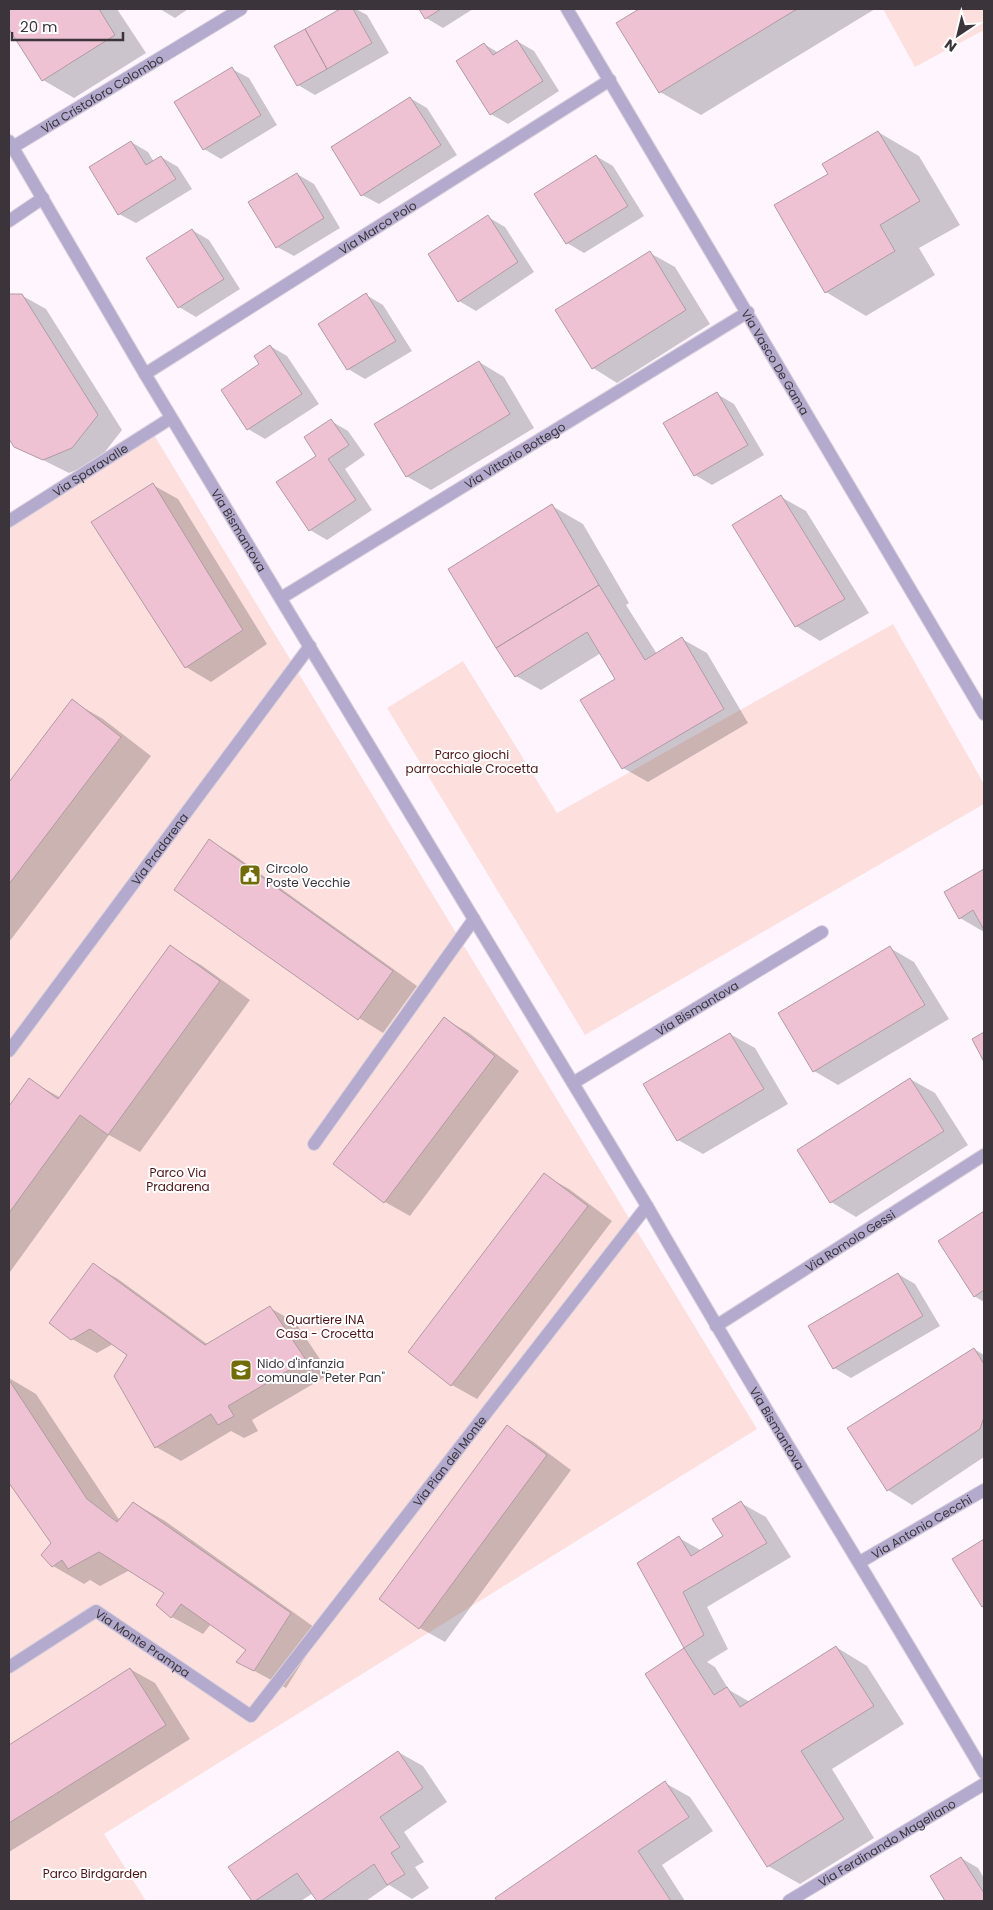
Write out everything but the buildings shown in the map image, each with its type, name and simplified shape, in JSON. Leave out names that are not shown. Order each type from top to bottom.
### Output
[{"type":"street","name":"Via Cristoforo Colombo","points":[[11,144],[241,9]]},
{"type":"street","name":"Via Vasco De Gama","points":[[567,9],[748,312],[984,714]]},
{"type":"street","name":"Via Marco Polo","points":[[145,374],[610,80]]},
{"type":"street","name":"Via Bismantova","points":[[11,144],[171,418],[573,1082],[716,1326],[860,1562],[984,1773]]},
{"type":"street","points":[[9,221],[43,198]]},
{"type":"street","name":"Via Vittorio Bottego","points":[[281,598],[748,312]]},
{"type":"street","name":"Via Sparavalle","points":[[9,521],[171,418]]},
{"type":"street","name":"Via Pradarena","points":[[9,1051],[310,646]]},
{"type":"street","points":[[314,1144],[474,918]]},
{"type":"street","name":"Via Bismantova","points":[[573,1082],[822,932]]},
{"type":"street","name":"Via Romolo Gessi","points":[[716,1326],[984,1155]]},
{"type":"street","name":"Via Pian del Monte","points":[[252,1716],[647,1206]]},
{"type":"street","name":"Via Antonio Cecchi","points":[[860,1562],[984,1490]]},
{"type":"street","name":"Via Monte Prampa","points":[[9,1667],[96,1610],[252,1716]]},
{"type":"street","name":"Via Ferdinando Magellano","points":[[789,1901],[984,1784]]},
{"type":"green space","points":[[883,9],[984,9],[984,30],[915,67]]},
{"type":"green space","name":"Quartiere INA Casa - Crocetta","points":[[151,430],[757,1429],[104,1834],[146,1901],[9,1901],[9,521]]},
{"type":"green space","name":"Parco giochi parrocchiale Crocetta","points":[[893,624],[984,784],[984,804],[585,1035],[387,708],[463,661],[557,813]]},
{"type":"place","name":"Circolo Poste Vecchie","points":[[250,875]]},
{"type":"place","name":"Nido d'infanzia comunale \"Peter Pan\"","points":[[241,1370]]},
{"type":"park label","name":"Parco Via Pradarena","points":[[178,1179]]},
{"type":"park label","name":"Parco Birdgarden","points":[[95,1873]]}]
